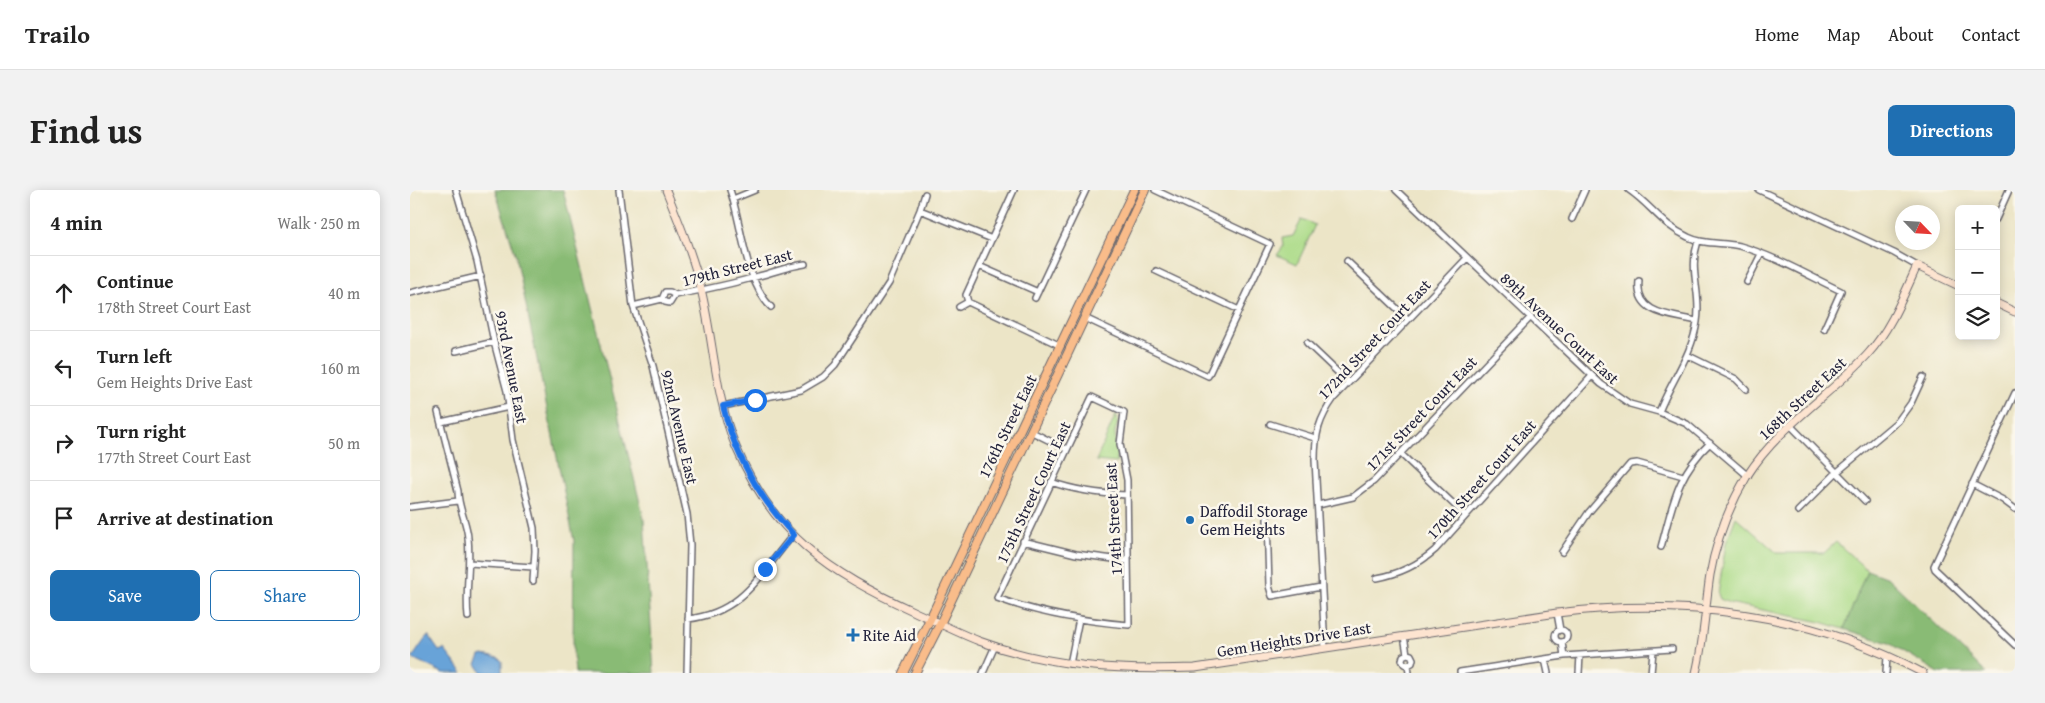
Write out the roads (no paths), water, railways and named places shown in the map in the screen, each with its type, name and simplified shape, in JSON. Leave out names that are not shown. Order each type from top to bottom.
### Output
[{"type":"main road","name":"176th Street East","points":[[903,673],[1134,190]]},
{"type":"main road","name":"176th Street East","points":[[915,673],[1032,432],[1145,190]]},
{"type":"main road","points":[[1085,318],[1082,313],[1109,256],[1117,226]]},
{"type":"main road","points":[[1043,408],[1047,389],[1064,351],[1061,346]]},
{"type":"street","name":"93rd Avenue East","points":[[456,190],[481,276],[494,342],[507,391],[513,440],[534,528],[533,581]]},
{"type":"street","name":"92nd Avenue East","points":[[619,190],[633,306],[653,366],[687,514],[690,545],[687,673]]},
{"type":"street","name":"Gem Heights Drive East","points":[[666,190],[701,290],[723,406],[736,445],[754,483],[771,510],[794,535],[831,568],[852,581],[940,624],[995,646],[1070,664],[1150,672],[1195,671],[1325,648],[1557,612],[1648,606],[1706,609],[1745,614],[1795,624],[1857,643],[1922,673]]},
{"type":"street","points":[[730,190],[753,278],[760,295],[771,307]]},
{"type":"street","points":[[733,199],[755,190]]},
{"type":"street","points":[[1014,190],[966,295],[968,302],[1061,346]]},
{"type":"street","points":[[1035,298],[1086,190]]},
{"type":"street","points":[[1085,318],[1208,376],[1270,244],[1155,190]]},
{"type":"street","name":"89th Avenue Court East","points":[[1396,190],[1591,377],[1623,400],[1660,412],[1687,424],[1748,476]]},
{"type":"street","points":[[1572,219],[1586,190]]},
{"type":"street","points":[[1629,190],[1669,226],[1698,241],[1739,246],[1842,291],[1824,329]]},
{"type":"street","points":[[1759,190],[1955,284]]},
{"type":"street","points":[[2000,211],[2010,190]]},
{"type":"street","points":[[723,406],[791,393],[812,385],[823,377],[834,365],[889,283],[925,194]]},
{"type":"street","points":[[920,210],[992,239]]},
{"type":"street","points":[[1660,412],[1670,386],[1688,355],[1697,321],[1698,300],[1693,273],[1693,260],[1698,241]]},
{"type":"street","points":[[1748,282],[1761,254]]},
{"type":"street","name":"172nd Street Court East","points":[[1325,648],[1315,438],[1320,421],[1326,408],[1348,382],[1468,258]]},
{"type":"street","points":[[1347,261],[1408,319]]},
{"type":"street","name":"179th Street East","points":[[662,299],[665,292],[675,295],[701,290],[805,264]]},
{"type":"street","points":[[979,266],[1038,292]]},
{"type":"street","name":"168th Street East","points":[[1696,673],[1714,557],[1736,495],[1764,452],[1790,425],[1838,384],[1868,354],[1888,326],[1917,266]]},
{"type":"street","points":[[1156,271],[1239,310]]},
{"type":"street","points":[[410,293],[481,276]]},
{"type":"street","points":[[1639,281],[1639,294],[1644,304],[1649,308],[1658,312],[1697,321]]},
{"type":"street","name":"179th Street East","points":[[633,306],[662,299],[670,303],[675,295]]},
{"type":"street","points":[[959,307],[968,302]]},
{"type":"street","points":[[2000,305],[2015,312]]},
{"type":"street","name":"171st Street Court East","points":[[1318,505],[1353,497],[1374,481],[1530,318]]},
{"type":"street","points":[[456,351],[494,342]]},
{"type":"street","points":[[1307,343],[1348,382]]},
{"type":"street","points":[[1688,355],[1736,379],[1746,389]]},
{"type":"street","name":"170th Street Court East","points":[[1377,578],[1403,571],[1428,556],[1591,377]]},
{"type":"street","points":[[1798,511],[1836,473],[1898,421],[1911,403],[1923,378]]},
{"type":"street","points":[[2015,393],[2012,405],[1972,484],[1934,566],[2015,645]]},
{"type":"street","name":"174th Street East","points":[[1079,620],[1129,625],[1127,480],[1120,444],[1124,412],[1092,397]]},
{"type":"street","name":"175th Street Court East","points":[[1079,620],[1034,610],[997,598],[1092,397]]},
{"type":"street","points":[[441,422],[509,407]]},
{"type":"street","points":[[438,412],[468,536],[469,564],[466,602],[468,617]]},
{"type":"street","points":[[1270,424],[1315,438]]},
{"type":"street","points":[[1790,425],[1865,501]]},
{"type":"street","points":[[1032,432],[1066,449]]},
{"type":"street","points":[[1661,548],[1683,476],[1699,454],[1710,443]]},
{"type":"street","points":[[1400,454],[1465,515]]},
{"type":"street","points":[[1562,552],[1589,512],[1630,464],[1637,463],[1683,476]]},
{"type":"street","points":[[1051,482],[1083,491],[1127,495]]},
{"type":"street","points":[[1972,484],[2015,508]]},
{"type":"street","points":[[410,507],[458,501]]},
{"type":"street","points":[[1267,518],[1268,586],[1272,596],[1321,588]]},
{"type":"street","points":[[688,619],[713,615],[732,606],[746,593],[794,535]]},
{"type":"street","points":[[1024,540],[1076,554],[1128,561]]},
{"type":"street","points":[[469,564],[533,567]]},
{"type":"street","points":[[1557,612],[1560,630]]},
{"type":"street","points":[[1070,664],[1079,620]]},
{"type":"street","points":[[1560,630],[1556,632],[1555,637],[1557,641],[1562,642]]},
{"type":"street","points":[[1560,630],[1565,631],[1567,635],[1566,640],[1562,642]]},
{"type":"street","points":[[1404,636],[1407,654],[1403,656],[1402,660],[1404,664],[1408,665],[1409,673]]},
{"type":"street","points":[[1562,642],[1564,656]]},
{"type":"street","points":[[983,673],[995,646]]},
{"type":"street","points":[[1460,672],[1482,671],[1564,656],[1672,649]]},
{"type":"street","points":[[1651,673],[1653,651]]},
{"type":"street","points":[[1579,673],[1580,655]]},
{"type":"street","points":[[1886,673],[1887,656]]},
{"type":"street","points":[[1545,659],[1548,673]]},
{"type":"water","points":[[428,635],[439,651],[444,649],[463,673],[443,673],[412,658]]},
{"type":"water","points":[[480,656],[499,658],[502,661],[502,673],[482,673],[476,664]]},
{"type":"place","name":"Daffodil Storage Gem Heights","points":[[1190,520]]},
{"type":"place","name":"Rite Aid","points":[[853,635]]}]
